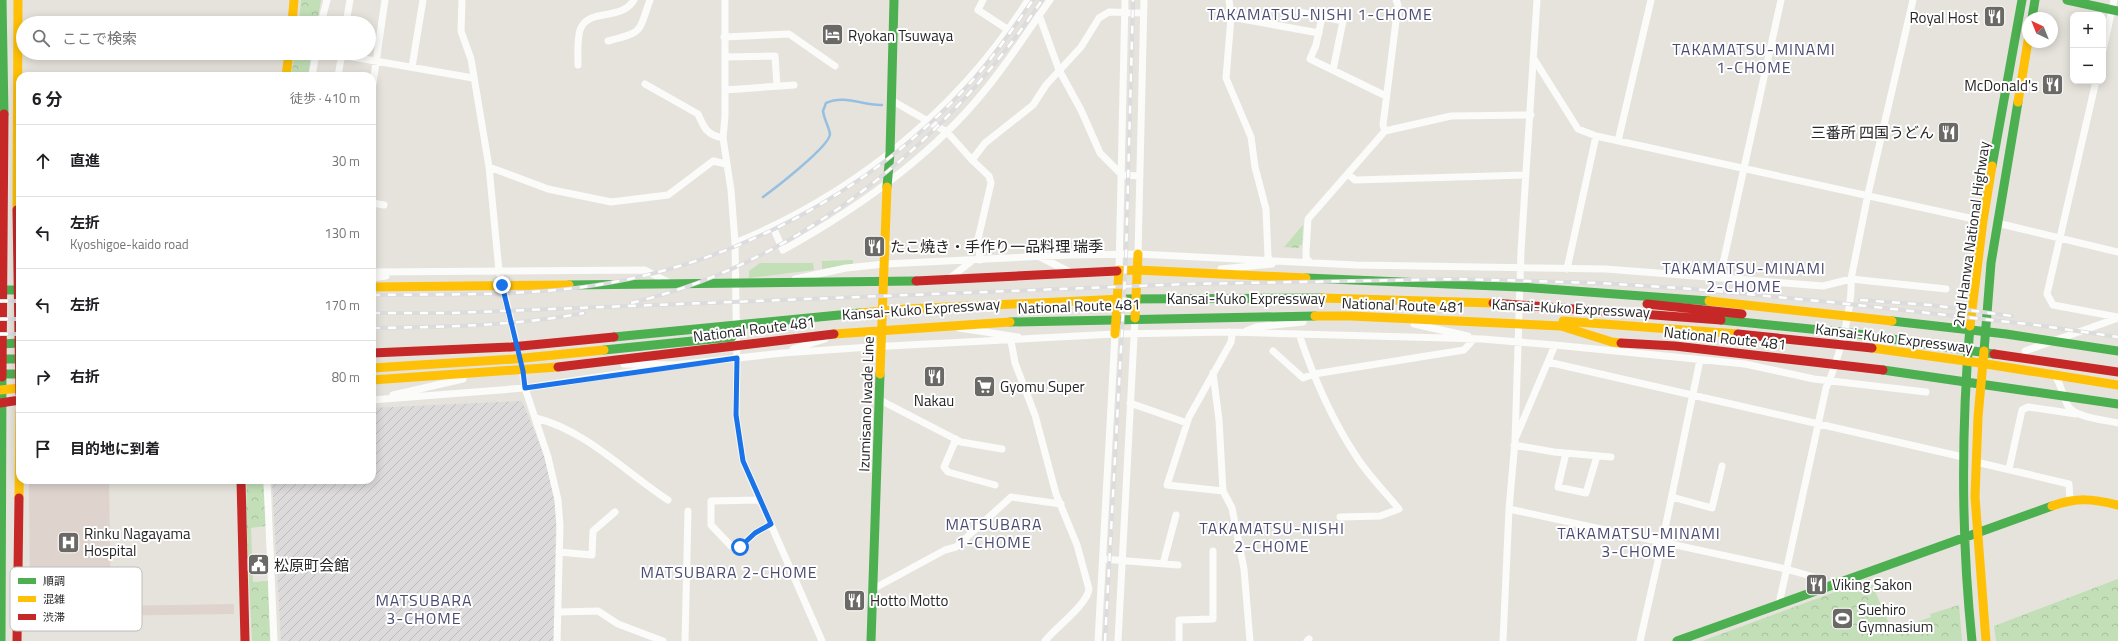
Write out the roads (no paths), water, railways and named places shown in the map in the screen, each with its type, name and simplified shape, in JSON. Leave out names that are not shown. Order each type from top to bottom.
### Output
[{"type":"main road","points":[[1,641],[2,0]]},
{"type":"main road","points":[[18,0],[19,16]]},
{"type":"main road","points":[[293,16],[294,0]]},
{"type":"main road","name":"Izumisano Iwade Line","points":[[871,641],[883,348],[887,183],[890,154],[893,0]]},
{"type":"main road","name":"2nd Hanwa National Highway","points":[[1972,641],[1964,538],[1963,457],[1967,367],[1983,221],[2022,0]]},
{"type":"main road","points":[[2033,12],[2035,0]]},
{"type":"main road","points":[[2067,0],[2115,10]]},
{"type":"main road","points":[[2,41],[16,42]]},
{"type":"main road","name":"2nd Hanwa National Highway","points":[[1986,641],[1982,606],[1975,497],[1976,462],[1991,263],[2027,48]]},
{"type":"main road","points":[[20,60],[20,72]]},
{"type":"main road","points":[[287,72],[288,60]]},
{"type":"main road","points":[[1135,318],[1138,254]]},
{"type":"main road","points":[[1116,334],[1119,270]]},
{"type":"main road","name":"National Route 481","points":[[376,287],[502,285],[675,286],[884,282],[1069,272],[1137,270],[1520,287],[1710,301],[1998,333],[2118,351]]},
{"type":"main road","points":[[1,290],[16,290]]},
{"type":"main road","points":[[1584,292],[1636,303],[2118,363]]},
{"type":"main road","name":"Kansai-Kuko Expressway","points":[[376,352],[527,346],[906,309],[1106,299],[1335,298],[1507,303],[1660,314],[1851,333],[2118,372]]},
{"type":"main road","name":"Kansai-Kuko Expressway","points":[[376,368],[514,360],[779,333],[1006,317],[1171,311],[1324,312],[1494,317],[1680,328],[1851,345],[2015,368],[2118,386]]},
{"type":"main road","name":"National Route 481","points":[[376,380],[523,371],[846,332],[942,326],[1135,318],[1351,316],[1562,326],[1612,342],[1793,359],[2001,385],[2117,404]]},
{"type":"main road","points":[[1562,326],[1675,334],[1967,367],[2118,386]]},
{"type":"main road","points":[[0,344],[16,343]]},
{"type":"main road","points":[[0,359],[16,359]]},
{"type":"main road","points":[[0,374],[16,374]]},
{"type":"main road","points":[[0,390],[16,388]]},
{"type":"main road","points":[[1,403],[16,401]]},
{"type":"main road","points":[[18,567],[19,484]]},
{"type":"main road","points":[[241,484],[245,641]]},
{"type":"main road","points":[[1677,641],[2070,500],[2093,499],[2118,505]]},
{"type":"main road","points":[[17,631],[17,641]]},
{"type":"street","points":[[323,16],[326,0]]},
{"type":"street","points":[[347,16],[350,0]]},
{"type":"street","points":[[374,72],[385,0]]},
{"type":"street","points":[[412,66],[423,0]]},
{"type":"street","points":[[462,0],[461,30],[471,59],[489,167],[499,271],[523,371],[525,388],[548,457],[558,500],[559,552],[557,641]]},
{"type":"street","points":[[578,65],[580,31],[583,24],[589,19],[598,16],[619,13],[630,7],[634,0]]},
{"type":"street","points":[[608,41],[634,35],[638,31],[650,0]]},
{"type":"street","points":[[725,0],[725,90],[723,138],[731,190],[735,243],[737,345],[736,415],[743,461],[822,641]]},
{"type":"street","points":[[983,0],[978,10],[1007,29]]},
{"type":"street","points":[[735,243],[773,227],[811,207],[890,154],[928,121],[971,77],[1028,0]]},
{"type":"street","points":[[773,227],[783,250],[835,220],[887,183],[947,132],[986,89],[1050,0]]},
{"type":"street","points":[[1119,270],[1125,0]]},
{"type":"street","points":[[1138,254],[1144,0]]},
{"type":"street","points":[[1229,0],[1231,17],[1226,78],[1252,137],[1255,167],[1266,208],[1268,257],[1274,260]]},
{"type":"street","points":[[1385,131],[1383,125],[1398,5],[1396,0]]},
{"type":"street","points":[[1503,641],[1509,509],[1514,443],[1518,323],[1537,0]]},
{"type":"street","points":[[1618,140],[1651,0]]},
{"type":"street","points":[[1720,277],[1781,0]]},
{"type":"street","points":[[1779,604],[1818,424],[1839,352],[1852,292],[1852,279],[1868,194],[1913,0]]},
{"type":"street","points":[[2104,48],[2115,10],[2114,0]]},
{"type":"street","points":[[972,160],[985,143],[1033,105],[1059,70],[1081,48],[1099,18],[1109,12],[1144,13]]},
{"type":"street","points":[[1299,12],[1343,21],[1333,70]]},
{"type":"street","points":[[1039,15],[1059,70],[1081,110],[1100,152],[1122,175],[1140,176]]},
{"type":"street","points":[[1231,17],[1319,33]]},
{"type":"street","points":[[1322,17],[1319,33],[1310,59],[1386,96]]},
{"type":"street","points":[[724,37],[789,34],[835,66]]},
{"type":"street","points":[[725,57],[776,56],[777,86]]},
{"type":"street","points":[[1534,59],[1578,129],[1596,136],[1868,194],[1983,221]]},
{"type":"street","points":[[313,72],[315,60]]},
{"type":"street","points":[[339,72],[341,60]]},
{"type":"street","points":[[376,60],[474,78]]},
{"type":"street","points":[[645,84],[698,114],[704,130],[710,135],[723,138]]},
{"type":"street","points":[[2095,84],[2047,294],[2053,305],[2118,317]]},
{"type":"street","points":[[725,90],[794,85]]},
{"type":"street","points":[[891,100],[947,132],[972,160],[990,176],[991,183],[978,239],[977,260]]},
{"type":"street","points":[[1309,261],[1306,258],[1308,219],[1385,131],[1451,116],[1531,115]]},
{"type":"street","points":[[1567,269],[1596,136]]},
{"type":"street","points":[[489,167],[548,189],[611,202],[668,195],[713,161],[726,164]]},
{"type":"street","points":[[1348,174],[1355,180],[1526,176]]},
{"type":"street","points":[[780,256],[823,232],[871,200],[878,200]]},
{"type":"street","points":[[376,204],[384,205]]},
{"type":"street","points":[[1997,223],[2118,252]]},
{"type":"street","points":[[771,284],[846,268],[885,264],[1138,254],[1309,261],[1356,265],[1606,269],[1823,286],[1852,279],[1946,289]]},
{"type":"street","points":[[1040,257],[1069,272]]},
{"type":"street","points":[[948,279],[977,260]]},
{"type":"street","points":[[1189,272],[1271,264],[1274,260]]},
{"type":"street","points":[[376,272],[645,270],[675,286]]},
{"type":"street","points":[[376,277],[398,273]]},
{"type":"street","points":[[1243,332],[1256,327],[1351,316]]},
{"type":"street","points":[[1367,317],[1431,326],[1482,340]]},
{"type":"street","points":[[2025,351],[2118,317]]},
{"type":"street","points":[[1118,641],[1135,318]]},
{"type":"street","points":[[942,326],[1032,339]]},
{"type":"street","points":[[783,353],[846,332]]},
{"type":"street","points":[[1223,491],[1167,485],[1187,423],[1231,342],[1232,335],[1229,332]]},
{"type":"street","points":[[376,400],[525,388],[675,365],[783,353],[1116,334],[1229,332],[1474,339],[1556,345],[1745,364],[1830,381],[1926,392]]},
{"type":"street","points":[[1098,641],[1116,334]]},
{"type":"street","points":[[1299,334],[1314,374],[1358,459],[1399,509],[1380,516],[1340,517]]},
{"type":"street","points":[[1273,351],[1303,378],[1314,374],[1464,350],[1474,339]]},
{"type":"street","points":[[1011,340],[1015,363],[1035,415],[1056,494],[1077,545],[1089,589],[1083,602],[1045,641]]},
{"type":"street","points":[[1514,443],[1556,345]]},
{"type":"street","points":[[1640,641],[1672,497],[1700,360]]},
{"type":"street","points":[[1548,362],[1963,457]]},
{"type":"street","points":[[598,363],[675,365]]},
{"type":"street","points":[[376,399],[486,373]]},
{"type":"street","points":[[1213,373],[1219,420],[1223,491],[1232,508],[1244,569],[1250,641]]},
{"type":"street","points":[[2057,379],[2068,406],[2076,414]]},
{"type":"street","points":[[880,400],[961,442],[1002,448]]},
{"type":"street","points":[[1130,403],[1187,423]]},
{"type":"street","points":[[2009,469],[2022,410],[2028,407],[2076,414],[2118,423]]},
{"type":"street","points":[[536,418],[555,423],[620,462],[641,482],[668,500]]},
{"type":"street","points":[[956,439],[944,467],[948,472],[995,485]]},
{"type":"street","points":[[1514,443],[1566,453],[1611,457]]},
{"type":"street","points":[[1566,453],[1558,486],[1586,493],[1597,456]]},
{"type":"street","points":[[1976,462],[2069,484],[2070,500]]},
{"type":"street","points":[[1672,497],[1712,508],[1722,466]]},
{"type":"street","points":[[267,484],[274,641]]},
{"type":"street","points":[[873,589],[945,550],[956,547],[1011,497],[1061,504]]},
{"type":"street","points":[[760,500],[711,501],[711,525],[731,546],[740,547],[755,533],[771,524]]},
{"type":"street","points":[[1509,509],[1786,569],[1821,579],[1825,588]]},
{"type":"street","points":[[684,641],[688,511]]},
{"type":"street","points":[[559,552],[592,555],[593,531],[615,512]]},
{"type":"street","points":[[1163,564],[1176,515]]},
{"type":"street","points":[[1179,641],[1179,620],[1213,618],[1213,551]]},
{"type":"street","points":[[1103,559],[1122,562],[1178,566]]},
{"type":"street","points":[[558,612],[598,611],[618,624],[663,641]]},
{"type":"waterway","points":[[763,197],[801,167],[828,140],[830,134],[823,111],[826,103],[847,100],[882,105]]},
{"type":"railway","points":[[376,295],[499,293],[550,291],[575,288],[631,279],[686,264],[739,245],[791,221],[840,192],[887,159],[931,123],[971,82],[1033,0]]},
{"type":"railway","points":[[631,303],[693,284],[753,259],[810,227],[864,190],[915,148],[961,102],[1004,52],[1042,0]]},
{"type":"railway","points":[[1105,641],[1126,257],[1133,0]]},
{"type":"railway","points":[[376,313],[451,313],[1188,284],[1460,279],[1600,283],[1693,289],[1830,302],[2036,325],[2118,337]]},
{"type":"railway","points":[[1860,300],[1931,305],[2012,316]]},
{"type":"railway","points":[[0,301],[16,301]]},
{"type":"railway","points":[[376,328],[505,323],[531,321],[584,313]]},
{"type":"railway","points":[[0,319],[16,319]]},
{"type":"railway","points":[[0,334],[16,334]]},
{"type":"place","name":"Royal Host","points":[[1994,17]]},
{"type":"place","name":"Ryokan Tsuwaya","points":[[832,35]]},
{"type":"place","name":"McDonald's","points":[[2053,85]]},
{"type":"place","name":"三番所 四国うどん","points":[[1949,132]]},
{"type":"place","name":"たこ焼き・手作り一品料理 瑞季","points":[[875,246]]},
{"type":"place","name":"Nakau","points":[[934,377]]},
{"type":"place","name":"Gyomu Super","points":[[984,386]]},
{"type":"place","name":"Rinku Nagayama Hospital","points":[[69,542]]},
{"type":"place","name":"松原町会館","points":[[259,565]]},
{"type":"place","name":"Viking Sakon","points":[[1817,584]]},
{"type":"place","name":"Hotto Motto","points":[[855,600]]},
{"type":"place","name":"Suehiro Gymnasium","points":[[1842,618]]},
{"type":"district","name":"TAKAMATSU-NISHI 1-CHOME","points":[[1320,14]]},
{"type":"district","name":"TAKAMATSU-MINAMI 1-CHOME","points":[[1754,58]]},
{"type":"district","name":"TAKAMATSU-MINAMI 2-CHOME","points":[[1744,277]]},
{"type":"district","name":"MATSUBARA 1-CHOME","points":[[994,533]]},
{"type":"district","name":"TAKAMATSU-NISHI 2-CHOME","points":[[1272,537]]},
{"type":"district","name":"TAKAMATSU-MINAMI 3-CHOME","points":[[1639,542]]},
{"type":"district","name":"MATSUBARA 2-CHOME","points":[[729,572]]},
{"type":"district","name":"MATSUBARA 3-CHOME","points":[[424,609]]}]
